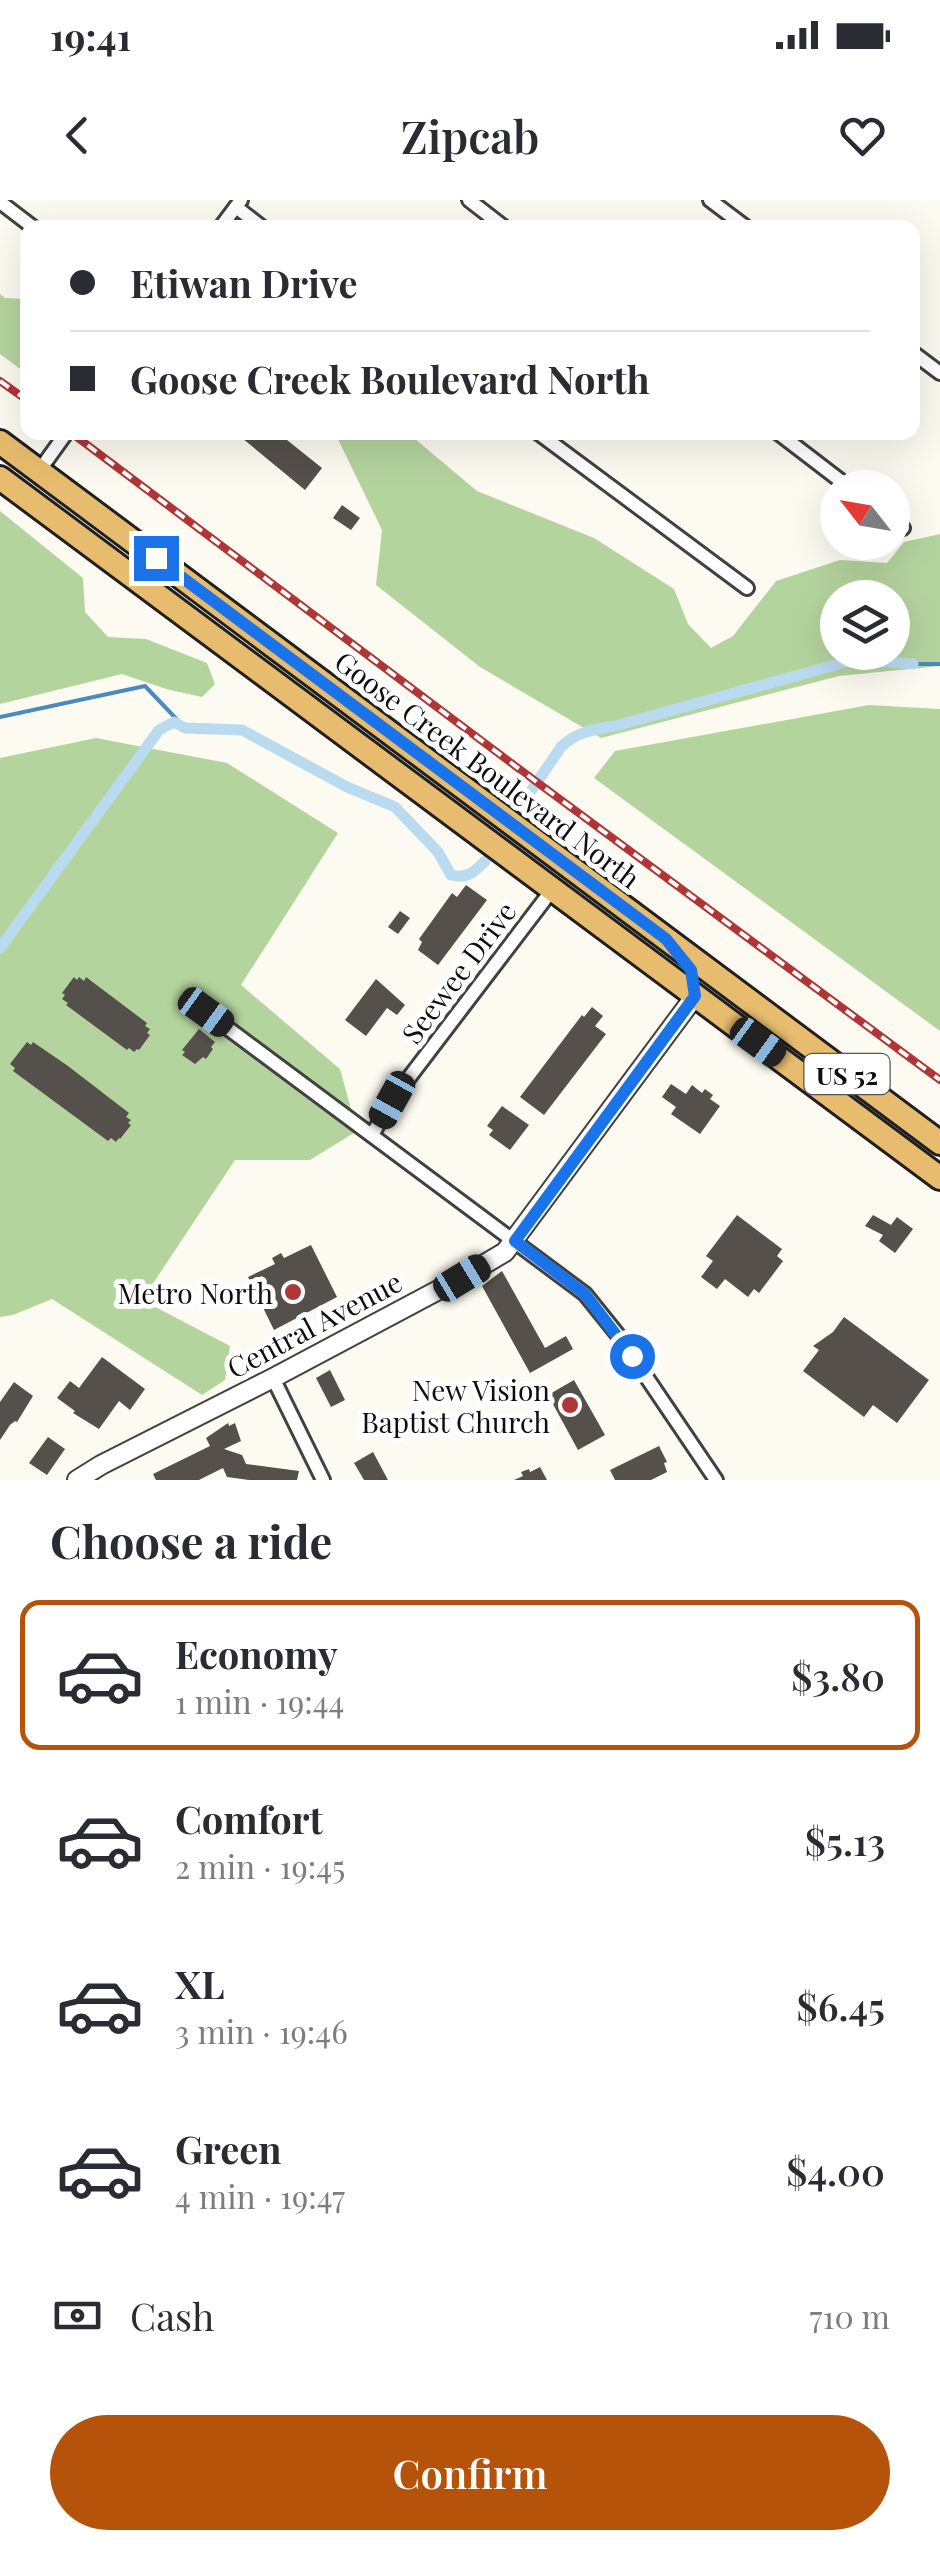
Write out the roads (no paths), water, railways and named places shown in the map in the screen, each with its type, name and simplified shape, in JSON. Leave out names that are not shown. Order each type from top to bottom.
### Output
[{"type":"highway","name":"Goose Creek Boulevard North","points":[[0,442],[940,1143]]},
{"type":"highway","points":[[0,470],[11,474],[39,471],[51,502],[80,538]]},
{"type":"highway","name":"US 52","points":[[0,478],[940,1178]]},
{"type":"highway","points":[[666,939],[691,970],[695,996],[723,995],[754,1005]]},
{"type":"street","points":[[469,200],[495,220]]},
{"type":"street","points":[[710,200],[736,220]]},
{"type":"street","points":[[0,202],[24,220]]},
{"type":"street","points":[[39,471],[61,440]]},
{"type":"street","points":[[549,440],[747,588]]},
{"type":"street","points":[[787,440],[827,470]]},
{"type":"street","name":"Seewee Drive","points":[[372,1135],[392,1100],[552,890]]},
{"type":"street","name":"Central Avenue","points":[[78,1480],[505,1252],[695,996]]},
{"type":"street","points":[[206,1012],[585,1294],[618,1335],[716,1480]]},
{"type":"street","points":[[273,1378],[323,1480]]},
{"type":"waterway","points":[[514,816],[561,747],[579,735],[857,659],[913,664]]},
{"type":"waterway","points":[[913,664],[940,664]]},
{"type":"waterway","points":[[0,717],[145,686],[185,728]]},
{"type":"waterway","points":[[0,948],[159,730],[174,722],[185,728],[242,730],[347,787],[395,807],[438,852],[451,875],[470,874],[485,861]]},
{"type":"railway","points":[[0,381],[20,395]]},
{"type":"railway","points":[[81,440],[940,1080]]},
{"type":"place","name":"Metro North","points":[[293,1292]]},
{"type":"place","name":"New Vision Baptist Church","points":[[570,1405]]}]
